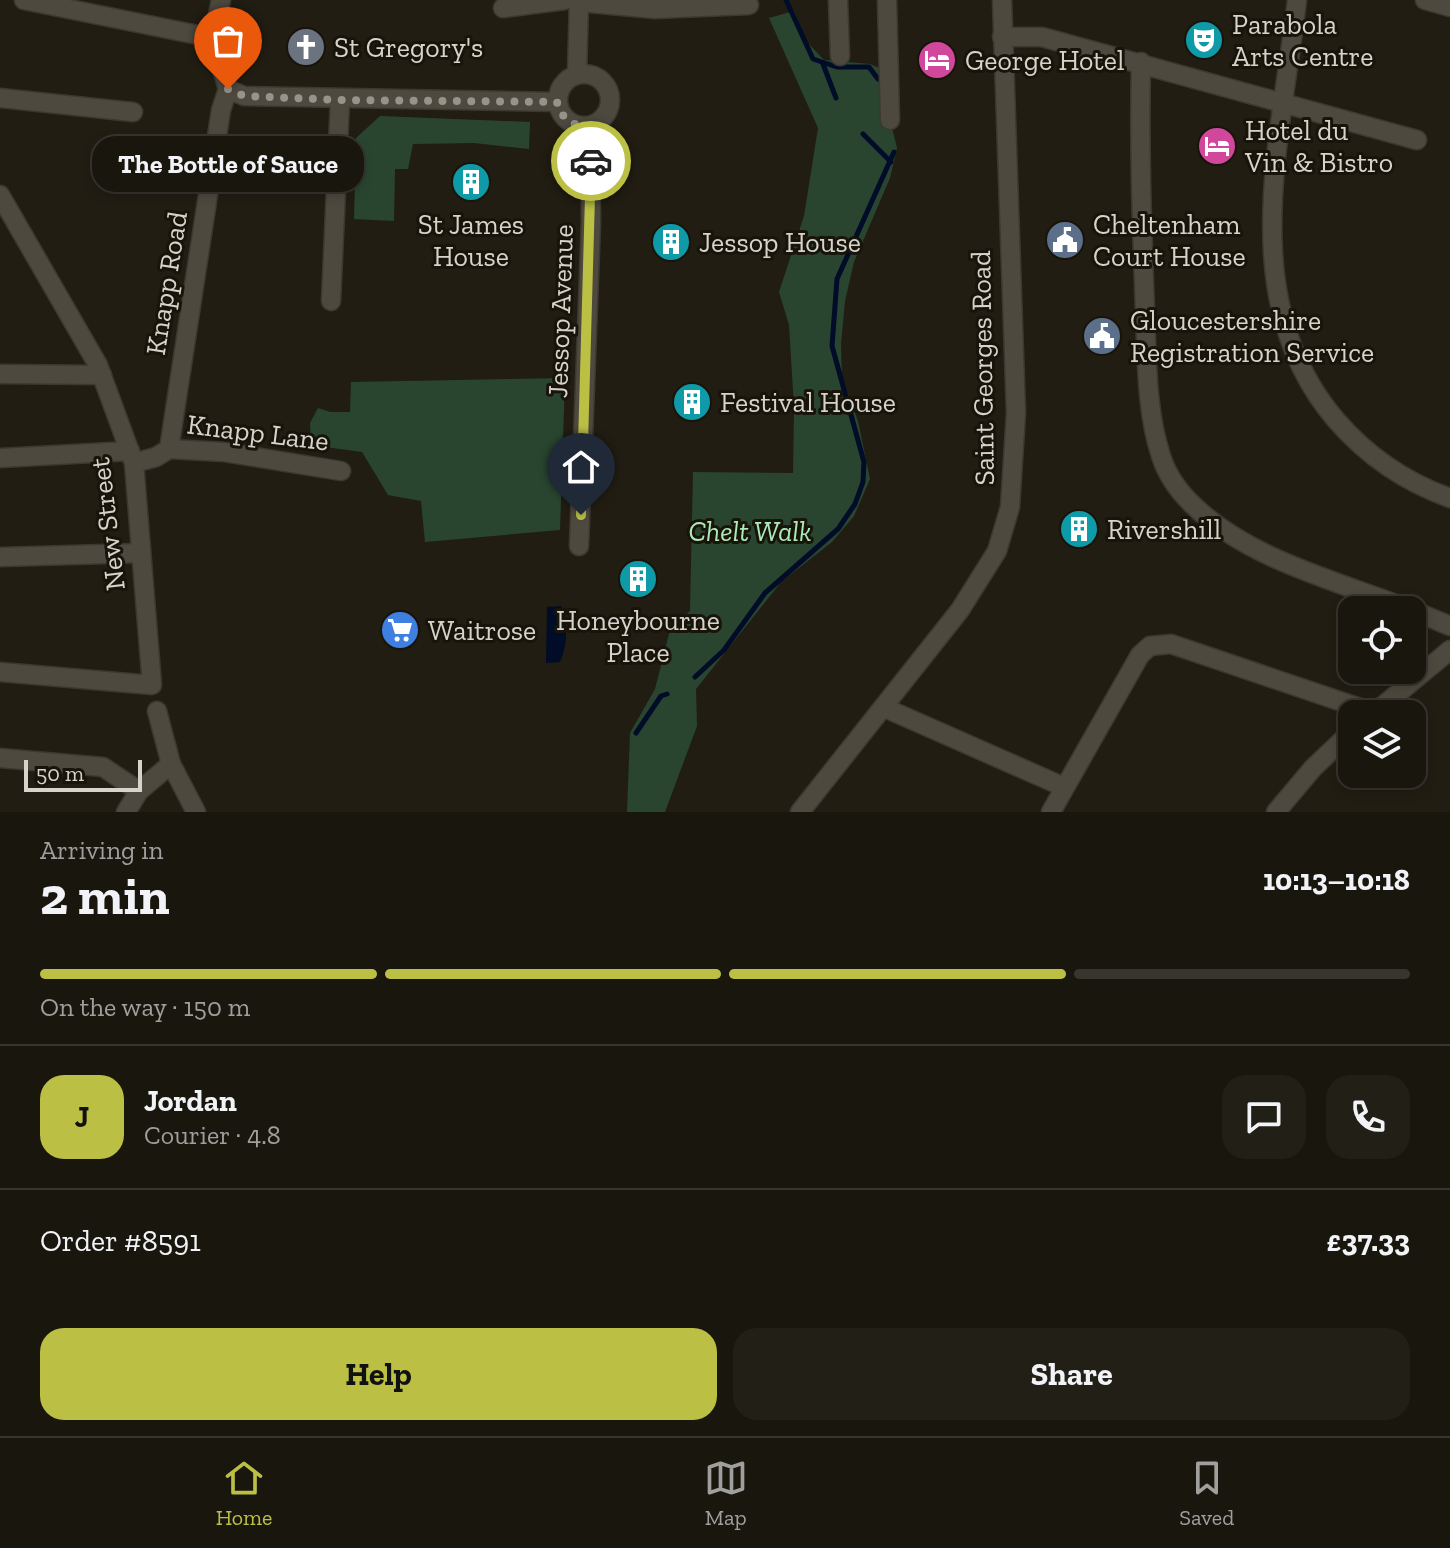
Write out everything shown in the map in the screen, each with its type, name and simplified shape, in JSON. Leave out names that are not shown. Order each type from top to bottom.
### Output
[{"type":"street","points":[[24,0],[47,2],[213,38]]},
{"type":"street","points":[[221,0],[213,38],[228,89],[244,96],[557,102]]},
{"type":"street","points":[[838,0],[840,56]]},
{"type":"street","points":[[887,0],[890,120]]},
{"type":"street","name":"Saint Georges Road","points":[[800,812],[885,708],[987,569],[997,551],[1010,507],[1016,413],[1002,0]]},
{"type":"street","points":[[1297,0],[1271,250],[1276,298],[1291,346],[1319,398],[1358,443],[1406,479],[1450,498]]},
{"type":"street","points":[[1425,0],[1450,7]]},
{"type":"street","points":[[503,8],[574,1],[655,9],[749,5]]},
{"type":"street","points":[[574,1],[577,74]]},
{"type":"street","points":[[1002,37],[1042,37],[1417,140]]},
{"type":"street","points":[[1141,62],[1140,196],[1146,330],[1155,431],[1168,473],[1192,504],[1232,534],[1275,556],[1376,596]]},
{"type":"street","points":[[577,74],[601,79],[610,95],[607,114],[590,126],[572,124],[563,116],[557,102],[562,84],[577,74]]},
{"type":"street","name":"Knapp Road","points":[[169,449],[221,110],[228,89]]},
{"type":"street","points":[[0,98],[133,112]]},
{"type":"street","points":[[331,301],[340,100]]},
{"type":"street","name":"Jessop Avenue","points":[[579,546],[591,222],[590,126]]},
{"type":"street","name":"New Street","points":[[0,195],[102,375],[132,457],[152,685],[0,672]]},
{"type":"street","points":[[0,374],[102,375]]},
{"type":"street","points":[[0,458],[156,457],[169,449]]},
{"type":"street","name":"Knapp Lane","points":[[169,449],[224,452],[341,471]]},
{"type":"street","points":[[0,557],[141,553]]},
{"type":"street","points":[[1426,616],[1450,626]]},
{"type":"street","points":[[1051,812],[1140,655],[1150,646],[1161,643],[1338,701]]},
{"type":"street","points":[[1390,700],[1450,650]]},
{"type":"street","points":[[885,708],[1064,787]]},
{"type":"street","points":[[157,711],[171,764],[196,812]]},
{"type":"street","points":[[1276,812],[1313,768],[1338,744]]},
{"type":"street","points":[[0,758],[103,767],[139,791]]},
{"type":"street","points":[[126,812],[139,791],[171,764]]},
{"type":"green space","name":"Chelt Walk","points":[[794,11],[807,42],[824,60],[870,64],[889,72],[890,120],[897,148],[890,178],[854,262],[845,301],[841,344],[842,378],[858,421],[870,479],[854,516],[832,542],[781,582],[696,689],[697,726],[665,812],[627,812],[630,733],[655,689],[670,630],[690,611],[693,472],[793,473],[794,407],[789,325],[779,292],[804,216],[818,128],[769,18]]},
{"type":"green space","points":[[380,116],[530,122],[529,149],[474,143],[413,144],[408,169],[395,169],[394,221],[354,219],[356,138]]},
{"type":"green space","points":[[565,378],[560,530],[425,542],[421,501],[388,495],[362,452],[311,445],[310,423],[318,408],[330,412],[350,412],[351,382]]},
{"type":"water","points":[[561,606],[566,627],[565,648],[560,662],[546,663],[547,607]]},
{"type":"waterway","points":[[786,0],[813,59],[837,67],[869,67],[878,79]]},
{"type":"waterway","points":[[823,64],[836,98]]},
{"type":"waterway","points":[[863,134],[891,162]]},
{"type":"waterway","points":[[695,677],[724,650],[765,593],[838,529],[855,504],[863,482],[864,462],[832,346],[837,279],[894,152]]},
{"type":"waterway","points":[[636,733],[661,696],[667,694]]},
{"type":"way so far","points":[[228,89],[244,96],[340,100],[557,102],[563,116],[572,124],[590,126],[591,161]]},
{"type":"place","name":"Parabola Arts Centre","points":[[1204,40]]},
{"type":"place","name":"St Gregory's","points":[[306,47]]},
{"type":"place","name":"George Hotel","points":[[937,60]]},
{"type":"place","name":"The Bottle of Sauce","points":[[228,89]]},
{"type":"place","name":"Hotel du Vin & Bistro","points":[[1217,146]]},
{"type":"place","name":"St James House","points":[[471,182]]},
{"type":"place","name":"Cheltenham Court House","points":[[1065,240]]},
{"type":"place","name":"Jessop House","points":[[671,242]]},
{"type":"place","name":"Gloucestershire Registration Service","points":[[1102,336]]},
{"type":"place","name":"Festival House","points":[[692,402]]},
{"type":"place","name":"Rivershill","points":[[1079,529]]},
{"type":"place","name":"Honeybourne Place","points":[[638,579]]},
{"type":"place","name":"Waitrose","points":[[400,630]]},
{"type":"route","points":[[581,515],[591,161]]}]
